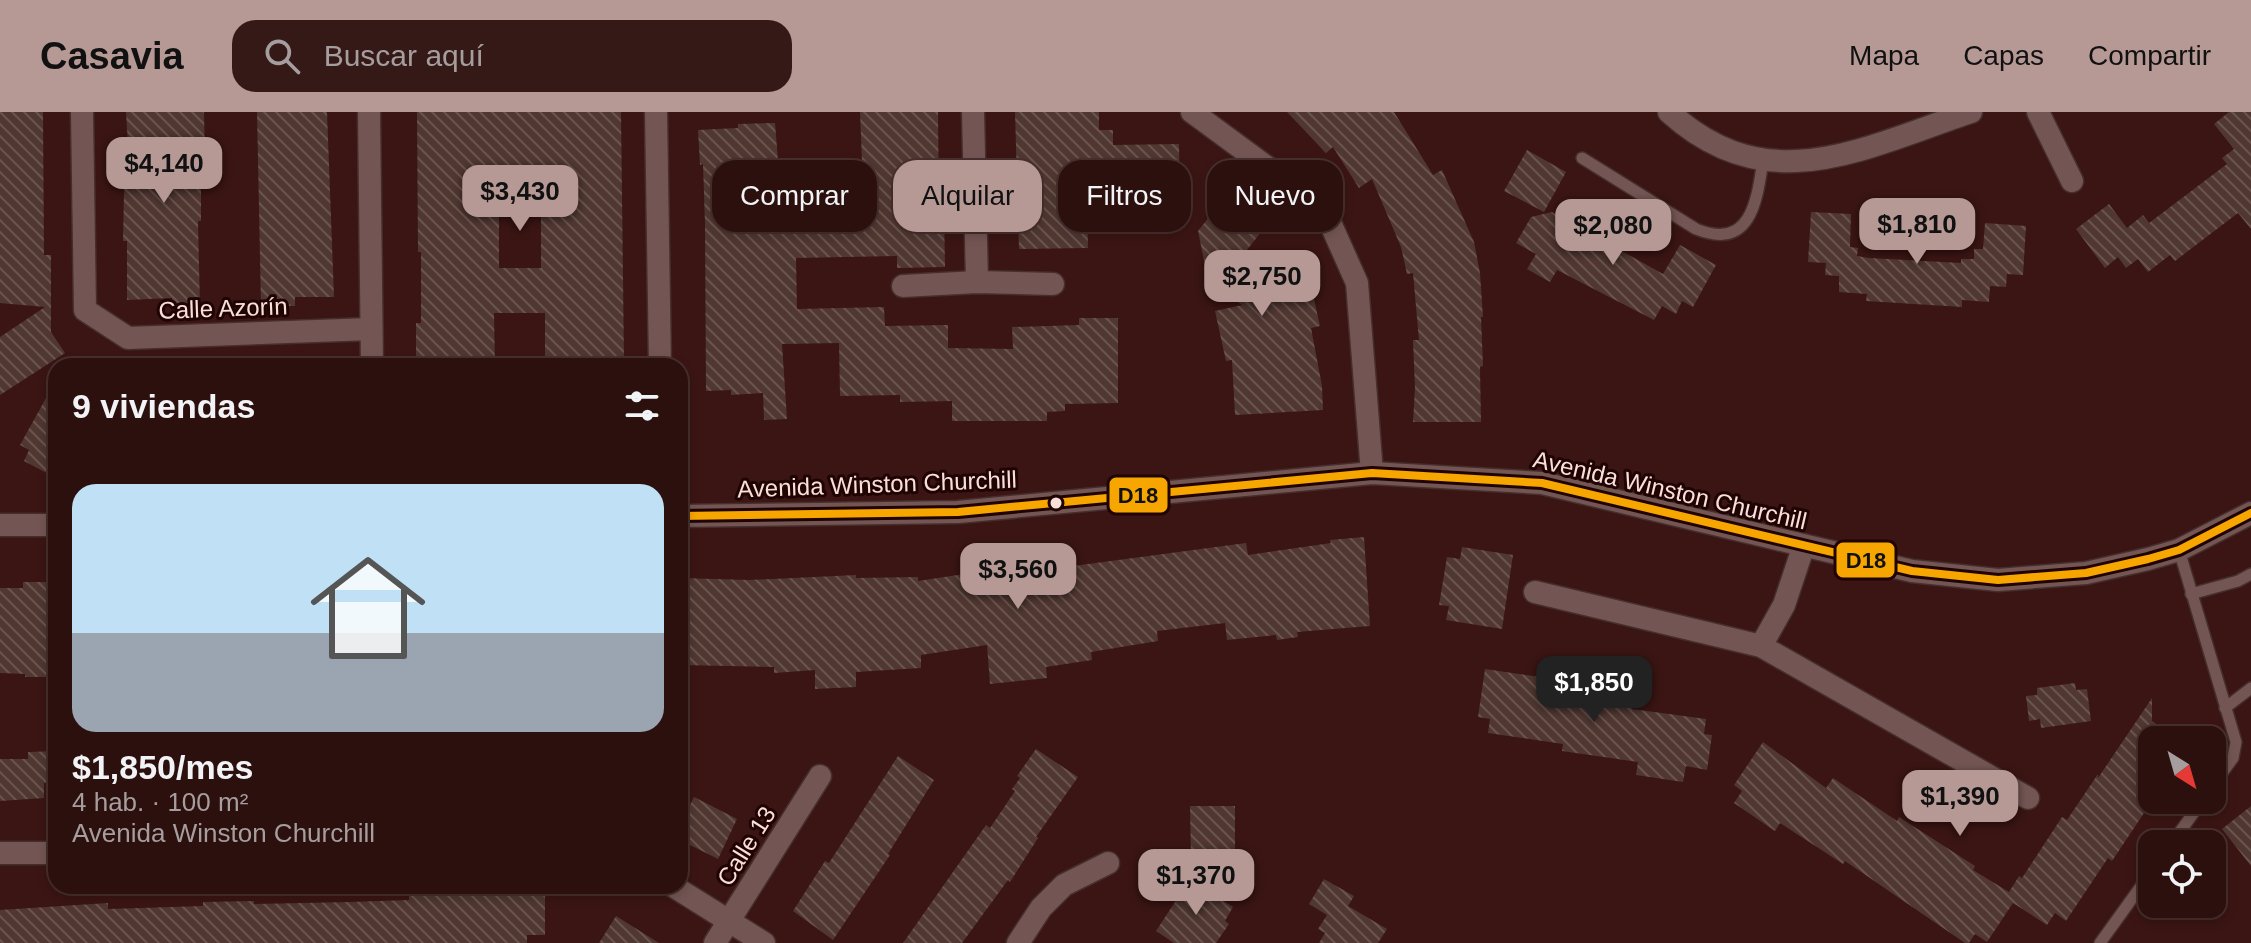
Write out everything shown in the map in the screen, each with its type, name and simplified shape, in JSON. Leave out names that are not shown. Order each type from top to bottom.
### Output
[{"type":"street","name":"Calle Azorín","points":[[82,112],[85,310],[128,338],[371,329]]},
{"type":"street","points":[[369,112],[372,358]]},
{"type":"street","points":[[656,112],[660,358]]},
{"type":"street","points":[[973,112],[977,282]]},
{"type":"street","points":[[1192,112],[1324,209],[1357,283],[1372,473]]},
{"type":"street","points":[[1669,112],[1691,132],[1748,159],[1789,163],[1830,158],[1971,112]]},
{"type":"street","points":[[2038,112],[2072,181]]},
{"type":"street","points":[[903,286],[977,282],[1053,284]]},
{"type":"street","name":"Avenida Winston Churchill","points":[[688,516],[958,512],[1372,473],[1542,483],[1803,548],[1912,571],[1998,580],[2086,573],[2179,550],[2251,513]]},
{"type":"street","points":[[0,525],[48,525]]},
{"type":"street","points":[[1761,646],[1784,605],[1803,548]]},
{"type":"street","points":[[1535,592],[1761,646],[2028,798]]},
{"type":"street","name":"Calle 13","points":[[715,943],[820,776]]},
{"type":"street","points":[[0,853],[48,853]]},
{"type":"street","points":[[1018,943],[1041,908],[1064,885],[1108,863]]},
{"type":"street","points":[[686,894],[764,943]]},
{"type":"lane","points":[[1582,158],[1710,235],[1726,235],[1746,224],[1757,201],[1763,160]]},
{"type":"lane","points":[[2179,550],[2236,742],[2233,758],[2226,768]]},
{"type":"lane","points":[[2191,594],[2238,581],[2251,574]]},
{"type":"lane","points":[[2225,708],[2251,688]]},
{"type":"lane","points":[[2100,943],[2138,890]]},
{"type":"building","points":[[0,112],[43,112],[44,255],[51,255],[51,332],[65,353],[57,358],[48,358],[48,364],[0,395],[0,337],[45,307],[0,303]]},
{"type":"building","points":[[126,112],[204,112],[205,158],[201,158],[201,221],[198,221],[200,306],[172,306],[172,298],[127,300],[127,241],[123,241],[125,145],[128,145]]},
{"type":"building","points":[[257,112],[327,112],[334,297],[295,297],[295,306],[261,306]]},
{"type":"building","points":[[417,112],[621,112],[624,358],[545,358],[545,313],[494,313],[495,358],[416,358],[416,323],[421,323],[421,252],[418,252]],"holes":[[[541,194],[541,268],[499,268],[499,195]]]},
{"type":"building","points":[[860,112],[938,112],[938,160],[893,160],[893,232],[944,232],[945,267],[897,268],[897,256],[796,258],[797,309],[884,307],[885,326],[948,325],[948,348],[1013,349],[1012,327],[1079,325],[1079,318],[1118,318],[1118,403],[1065,404],[1065,411],[1047,412],[1047,421],[952,421],[952,401],[900,402],[900,395],[840,396],[839,343],[782,344],[787,419],[764,420],[763,393],[731,395],[731,390],[706,391],[705,224],[703,164],[700,165],[698,130],[775,123],[778,160],[712,160],[712,232],[877,232],[877,160],[862,160]]},
{"type":"building","points":[[1015,112],[1099,112],[1099,130],[1113,130],[1113,145],[1179,144],[1179,160],[1058,160],[1058,232],[1088,232],[1088,248],[1019,249],[1019,232],[1042,232],[1042,160],[1016,160]]},
{"type":"building","points":[[1287,112],[1394,112],[1433,175],[1442,170],[1474,242],[1480,273],[1483,317],[1481,422],[1413,422],[1413,340],[1419,340],[1413,273],[1407,274],[1401,247],[1372,179],[1359,188],[1333,147],[1326,153]]},
{"type":"building","points":[[2229,112],[2251,112],[2251,229],[2238,213],[2175,261],[2170,255],[2148,272],[2138,259],[2126,268],[2118,257],[2105,268],[2076,229],[2109,204],[2127,228],[2143,215],[2149,223],[2227,164],[2222,158],[2234,149],[2214,124]]},
{"type":"building","points":[[1527,150],[1566,172],[1544,212],[1504,191]]},
{"type":"building","points":[[1552,212],[1663,274],[1680,245],[1716,265],[1693,307],[1682,301],[1676,314],[1662,306],[1654,320],[1557,270],[1550,282],[1527,269],[1536,254],[1516,243],[1531,217]]},
{"type":"building","points":[[1811,212],[1851,214],[1850,247],[1858,248],[1857,256],[1869,258],[1961,263],[1961,259],[1974,259],[1974,249],[1983,249],[1985,223],[2026,226],[2023,275],[2007,274],[2006,287],[1990,286],[1989,302],[1962,300],[1962,307],[1866,301],[1867,294],[1839,292],[1839,276],[1825,275],[1826,263],[1808,262]]},
{"type":"building","points":[[1207,220],[1207,232],[1261,232],[1247,250],[1252,254],[1227,288],[1312,270],[1317,295],[1313,295],[1320,326],[1311,328],[1322,386],[1323,410],[1235,415],[1232,360],[1226,361],[1215,311],[1242,305],[1208,280],[1198,231]]},
{"type":"building","points":[[48,394],[48,474],[24,461],[29,450],[20,445]]},
{"type":"building","points":[[1364,537],[1370,626],[1297,632],[1298,637],[1277,640],[1276,635],[1227,640],[1225,623],[1157,631],[1158,641],[1091,652],[1092,660],[1046,667],[1047,678],[990,684],[987,645],[921,655],[921,668],[856,672],[856,687],[815,689],[815,670],[774,673],[774,667],[688,665],[688,578],[749,580],[856,575],[856,578],[918,577],[918,581],[971,573],[1027,569],[1028,572],[1246,543],[1248,555],[1331,543],[1330,540]]},
{"type":"building","points":[[1462,547],[1513,555],[1502,629],[1446,620],[1449,606],[1439,605],[1447,557],[1460,559]]},
{"type":"building","points":[[23,582],[48,582],[48,677],[0,673],[0,588],[23,588]]},
{"type":"building","points":[[1485,669],[1561,680],[1560,686],[1634,695],[1632,709],[1706,719],[1704,734],[1712,735],[1707,770],[1686,766],[1683,782],[1636,775],[1638,762],[1562,751],[1563,744],[1488,733],[1490,719],[1478,717]]},
{"type":"building","points":[[2075,683],[2076,690],[2087,689],[2091,721],[2041,728],[2040,719],[2029,721],[2026,696],[2037,695],[2037,688]]},
{"type":"building","points":[[2152,698],[2152,721],[2159,726],[2138,726],[2138,814],[2143,814],[2112,861],[2108,858],[2066,921],[2055,913],[2047,925],[2013,903],[1987,942],[1975,934],[1969,943],[1965,943],[1845,861],[1843,864],[1780,823],[1775,831],[1734,803],[1742,791],[1734,785],[1763,742],[1826,788],[1833,778],[1897,821],[1899,817],[2009,892],[2019,876],[2022,878],[2062,817],[2067,820],[2098,774],[2098,778]]},
{"type":"building","points":[[1036,749],[1078,777],[1036,837],[1010,882],[1008,880],[962,943],[903,943],[986,825],[990,828],[1015,791],[1012,789],[1020,778],[1017,776]]},
{"type":"building","points":[[48,751],[48,783],[44,783],[44,798],[0,801],[0,759],[28,759],[28,752]]},
{"type":"building","points":[[898,756],[934,780],[890,855],[833,940],[793,911],[825,861],[829,863]]},
{"type":"building","points":[[694,797],[737,819],[718,859],[688,844],[688,809]]},
{"type":"building","points":[[1190,806],[1235,806],[1235,856],[1191,857]]},
{"type":"building","points":[[2251,806],[2251,866],[2226,830],[2222,829]]},
{"type":"building","points":[[1190,879],[1233,907],[1225,921],[1229,924],[1216,943],[1174,943],[1156,931]]},
{"type":"building","points":[[1324,879],[1354,896],[1348,906],[1387,929],[1378,943],[1319,943],[1325,933],[1318,929],[1327,915],[1309,904]]},
{"type":"building","points":[[545,894],[545,935],[527,935],[527,943],[0,943],[0,910],[108,903],[108,909],[203,906],[203,902],[254,901],[254,904],[409,900],[409,896]]},
{"type":"building","points":[[616,916],[659,943],[599,943]]},
{"type":"transit line","name":"D18","points":[[688,516],[958,512],[1372,473],[1542,483],[1912,571],[1998,580],[2086,573],[2148,559],[2179,550],[2251,513]]}]
